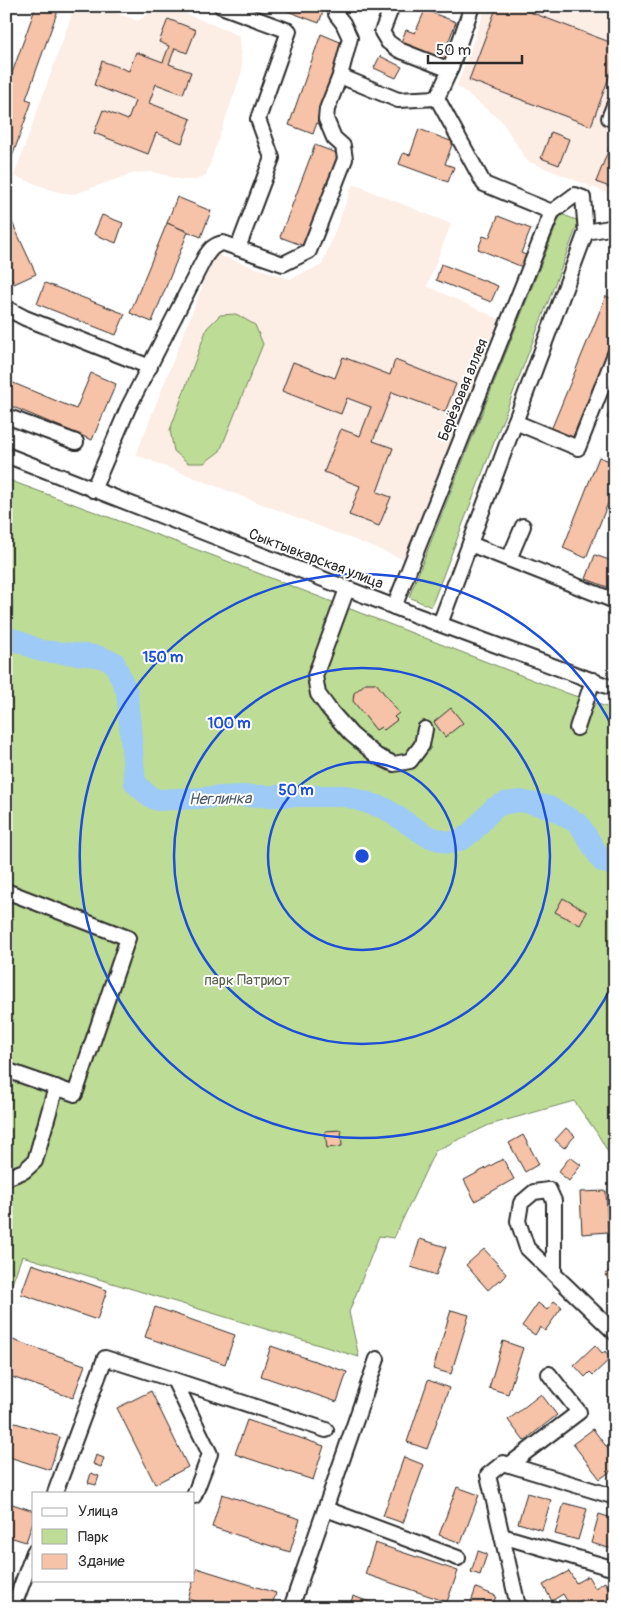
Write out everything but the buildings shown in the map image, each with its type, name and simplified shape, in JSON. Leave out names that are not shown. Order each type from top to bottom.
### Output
[{"type":"street","points":[[221,6],[289,31],[258,119],[272,158],[238,248]]},
{"type":"street","points":[[93,490],[128,408],[208,253],[216,244],[222,243],[283,264],[310,251],[345,159],[343,146],[334,138],[326,119],[327,109],[340,76],[350,38],[343,23],[336,14],[336,6]]},
{"type":"street","points":[[392,6],[382,32],[388,42],[399,50],[450,70]]},
{"type":"street","points":[[437,98],[450,70],[472,6]]},
{"type":"street","points":[[340,76],[398,100],[437,98]]},
{"type":"street","points":[[437,98],[484,184],[552,212],[575,195],[583,198],[586,232],[440,624]]},
{"type":"street","points":[[609,118],[615,103]]},
{"type":"street","name":"Берёзовая аллея","points":[[394,607],[552,212]]},
{"type":"street","points":[[586,232],[615,227]]},
{"type":"street","points":[[6,308],[25,318],[150,368]]},
{"type":"street","points":[[515,422],[578,448],[615,354]]},
{"type":"street","points":[[6,416],[76,442]]},
{"type":"street","name":"Сыктывкарская улица","points":[[6,455],[347,589],[615,689]]},
{"type":"street","points":[[509,559],[523,526]]},
{"type":"street","points":[[470,544],[615,601]]},
{"type":"street","points":[[347,589],[315,676],[318,694],[351,734],[377,756],[394,764],[410,761],[422,744],[425,730]]},
{"type":"street","points":[[577,728],[593,680]]},
{"type":"street","points":[[6,891],[128,938],[75,1094],[6,1070]]},
{"type":"street","points":[[6,1178],[24,1171],[35,1160],[56,1088]]},
{"type":"street","points":[[554,1273],[554,1201],[549,1190],[534,1192],[521,1203],[518,1221],[527,1248],[615,1333]]},
{"type":"street","points":[[56,1492],[105,1358],[326,1430]]},
{"type":"street","points":[[291,1608],[377,1360]]},
{"type":"street","points":[[510,1465],[579,1412],[549,1374]]},
{"type":"street","points":[[174,1380],[210,1454],[195,1493]]},
{"type":"street","points":[[523,1608],[518,1606],[488,1475],[503,1463],[615,1497]]},
{"type":"street","points":[[326,1509],[458,1558]]},
{"type":"street","points":[[502,1536],[608,1567]]},
{"type":"street","points":[[13,1608],[32,1557]]},
{"type":"shaded area","points":[[75,6],[96,6],[138,21],[159,6],[167,6],[240,36],[242,71],[206,175],[196,180],[182,180],[154,172],[134,173],[74,194],[58,192],[14,176]]},
{"type":"shaded area","points":[[486,6],[615,6],[615,196],[527,161],[501,120],[457,86]]},
{"type":"shaded area","points":[[353,184],[451,224],[427,286],[499,319],[406,560],[136,455],[215,254],[290,279],[322,265]]},
{"type":"green space","points":[[561,214],[579,221],[431,607],[409,597]]},
{"type":"green space","points":[[236,314],[255,325],[263,344],[220,451],[204,463],[188,463],[174,451],[170,430],[207,328],[220,315]]},
{"type":"green space","name":"парк Патриот","points":[[6,479],[214,556],[615,710],[615,1164],[597,1133],[574,1101],[489,1125],[435,1151],[394,1238],[379,1236],[349,1312],[359,1357],[22,1256],[6,1301]]},
{"type":"waterway","name":"Неглинка","points":[[6,636],[41,651],[97,656],[114,662],[127,692],[135,783],[149,796],[157,800],[242,796],[346,796],[384,808],[427,836],[449,843],[463,839],[494,808],[505,803],[521,801],[549,807],[579,824],[602,861],[615,866]]}]
